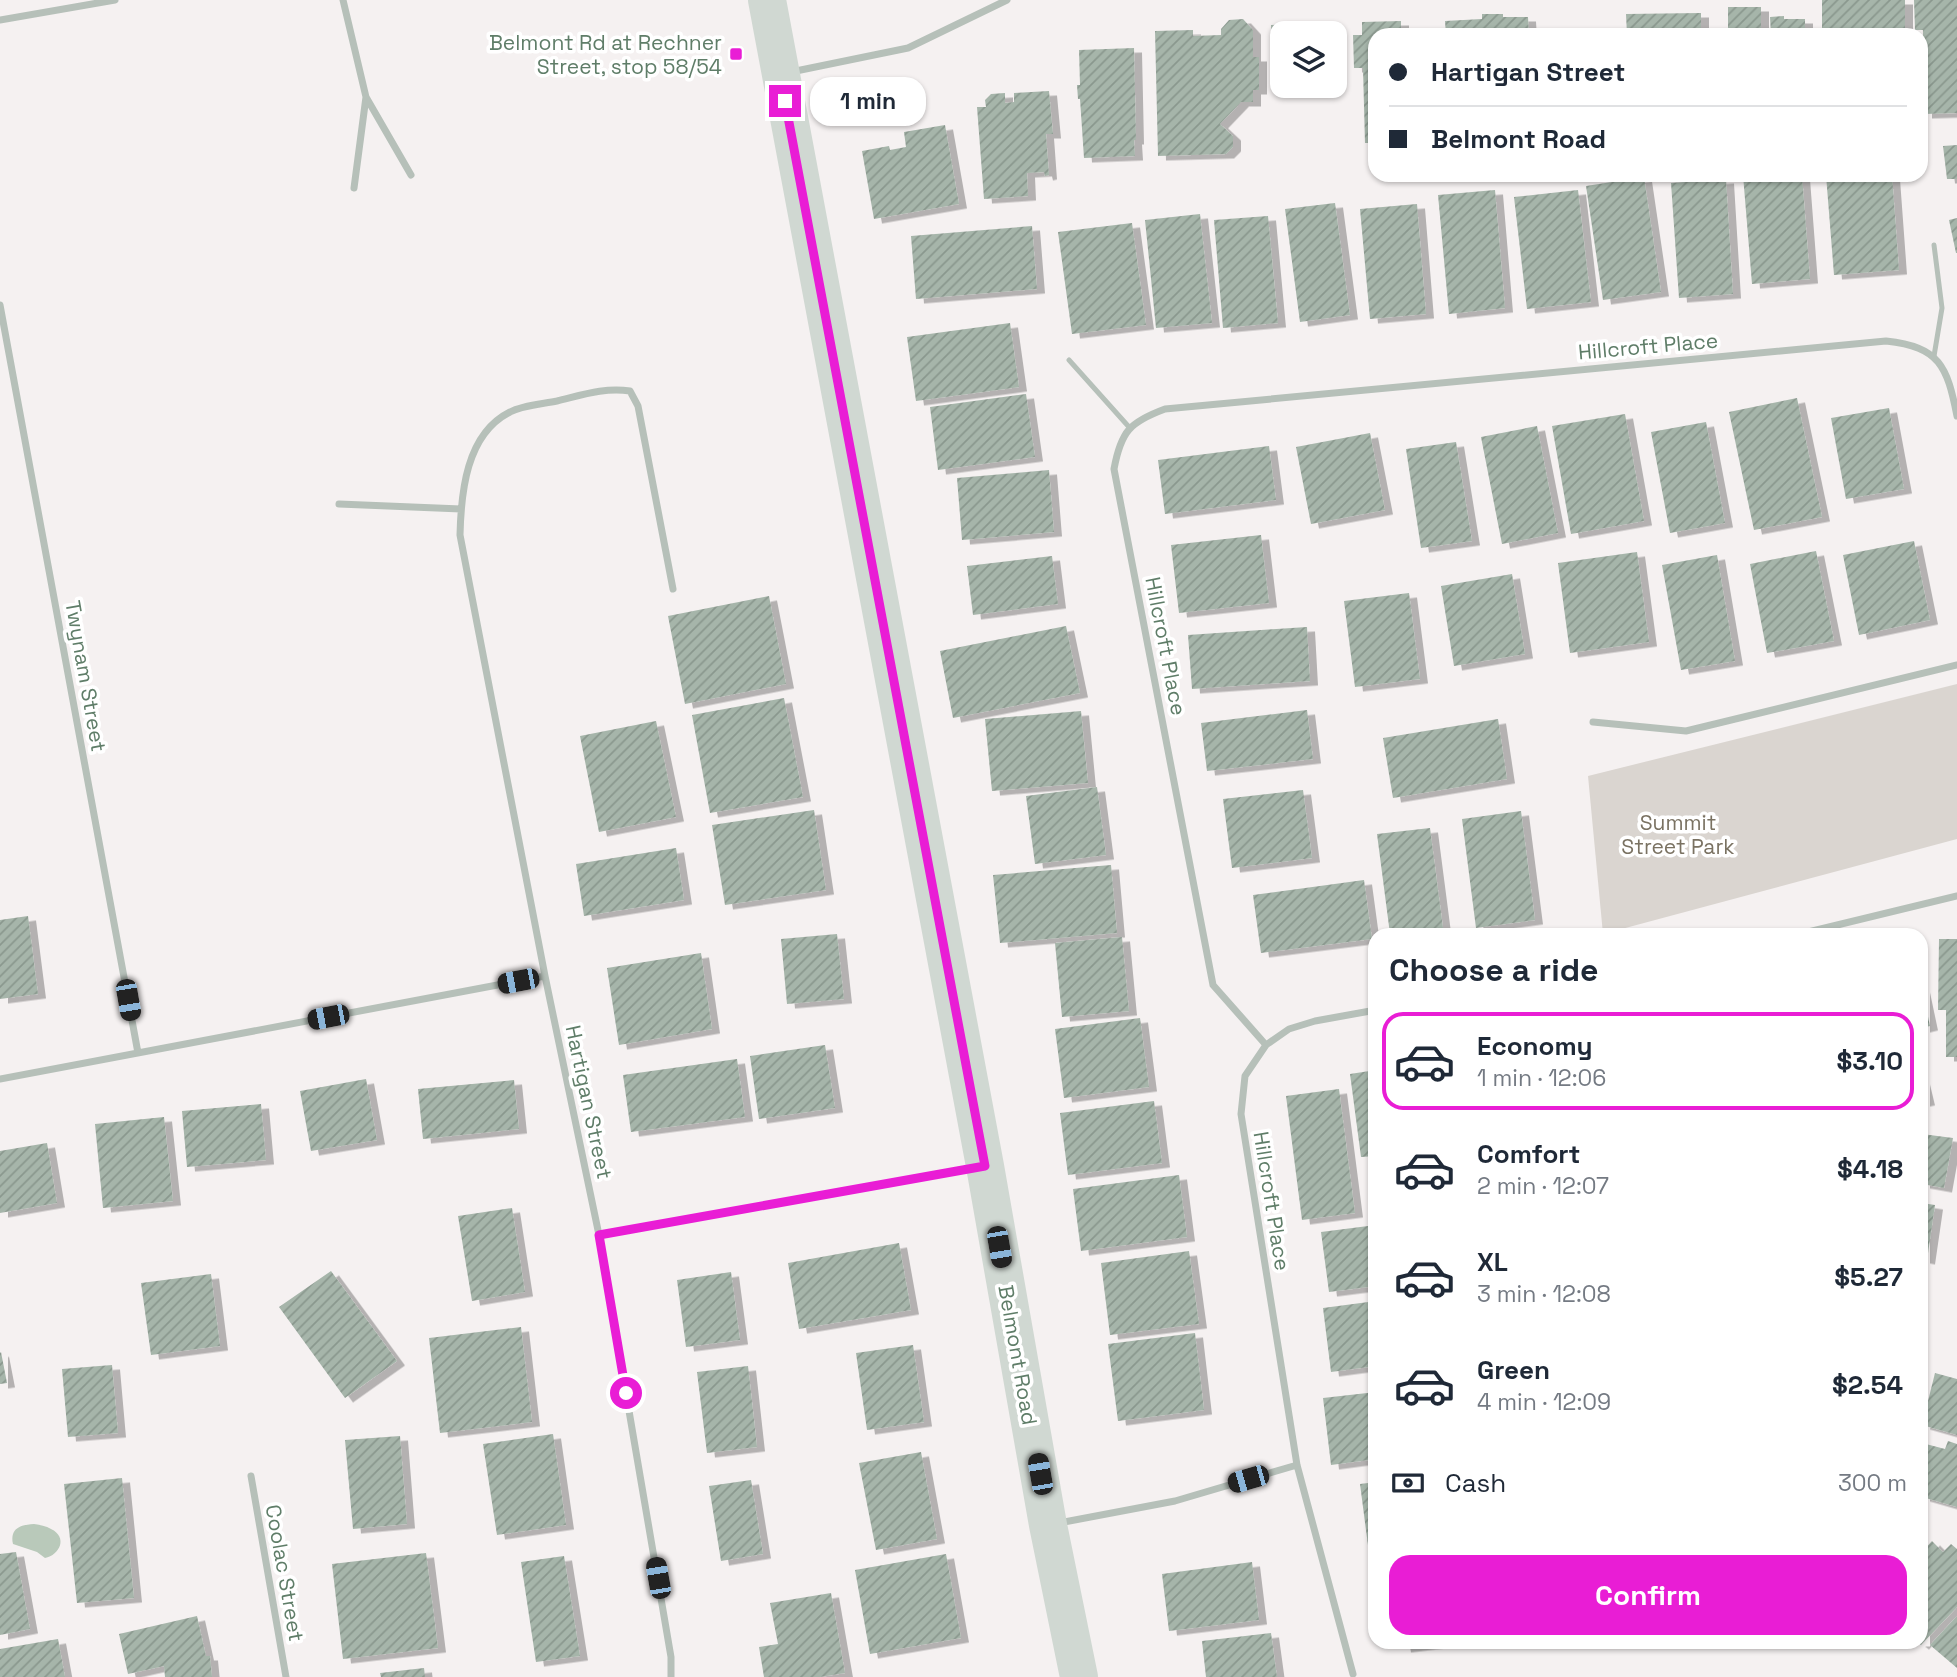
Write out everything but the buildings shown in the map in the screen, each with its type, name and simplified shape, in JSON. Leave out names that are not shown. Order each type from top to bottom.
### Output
[{"type":"main road","name":"Belmont Road","points":[[767,0],[985,1166],[1048,1525],[1079,1677]]},
{"type":"street","points":[[0,20],[115,0]]},
{"type":"street","points":[[343,0],[366,97],[411,175]]},
{"type":"street","points":[[780,74],[908,48],[1007,0]]},
{"type":"street","points":[[354,188],[366,97]]},
{"type":"street","name":"Twynam Street","points":[[0,305],[138,1053]]},
{"type":"street","name":"Hillcroft Place","points":[[1353,1674],[1297,1465],[1241,1114],[1245,1076],[1266,1045],[1213,985],[1114,469],[1119,444],[1129,428],[1143,417],[1165,409],[1886,341],[1910,344],[1934,356]]},
{"type":"street","points":[[1934,356],[1947,374],[1957,416]]},
{"type":"street","name":"Hartigan Street","points":[[670,1677],[671,1657],[599,1235],[545,976],[460,535],[461,509],[469,464],[486,431],[510,412],[611,388],[630,391],[638,406],[673,589]]},
{"type":"street","points":[[339,504],[461,509]]},
{"type":"street","points":[[1593,722],[1686,731],[1957,665]]},
{"type":"street","points":[[1825,928],[1957,896]]},
{"type":"street","points":[[0,1079],[545,976]]},
{"type":"street","points":[[1266,1045],[1289,1029],[1315,1021],[1368,1011]]},
{"type":"street","points":[[599,1235],[985,1166]]},
{"type":"street","points":[[1048,1525],[1175,1501],[1297,1465]]},
{"type":"street","name":"Coolac Street","points":[[251,1476],[286,1677]]},
{"type":"lane","points":[[1934,245],[1942,308],[1934,356]]},
{"type":"lane","points":[[1069,360],[1129,428]]},
{"type":"green space","name":"Summit Street Park","points":[[1957,684],[1957,839],[1625,928],[1602,928],[1588,776]]},
{"type":"shaded area","points":[[34,1524],[49,1528],[59,1536],[61,1541],[55,1553],[45,1558],[37,1552],[13,1544],[13,1534],[17,1528]]},
{"type":"place","name":"Belmont Rd at Rechner Street, stop 58/54","points":[[736,54]]},
{"type":"route","points":[[626,1393],[599,1235],[985,1166],[785,101]]}]
